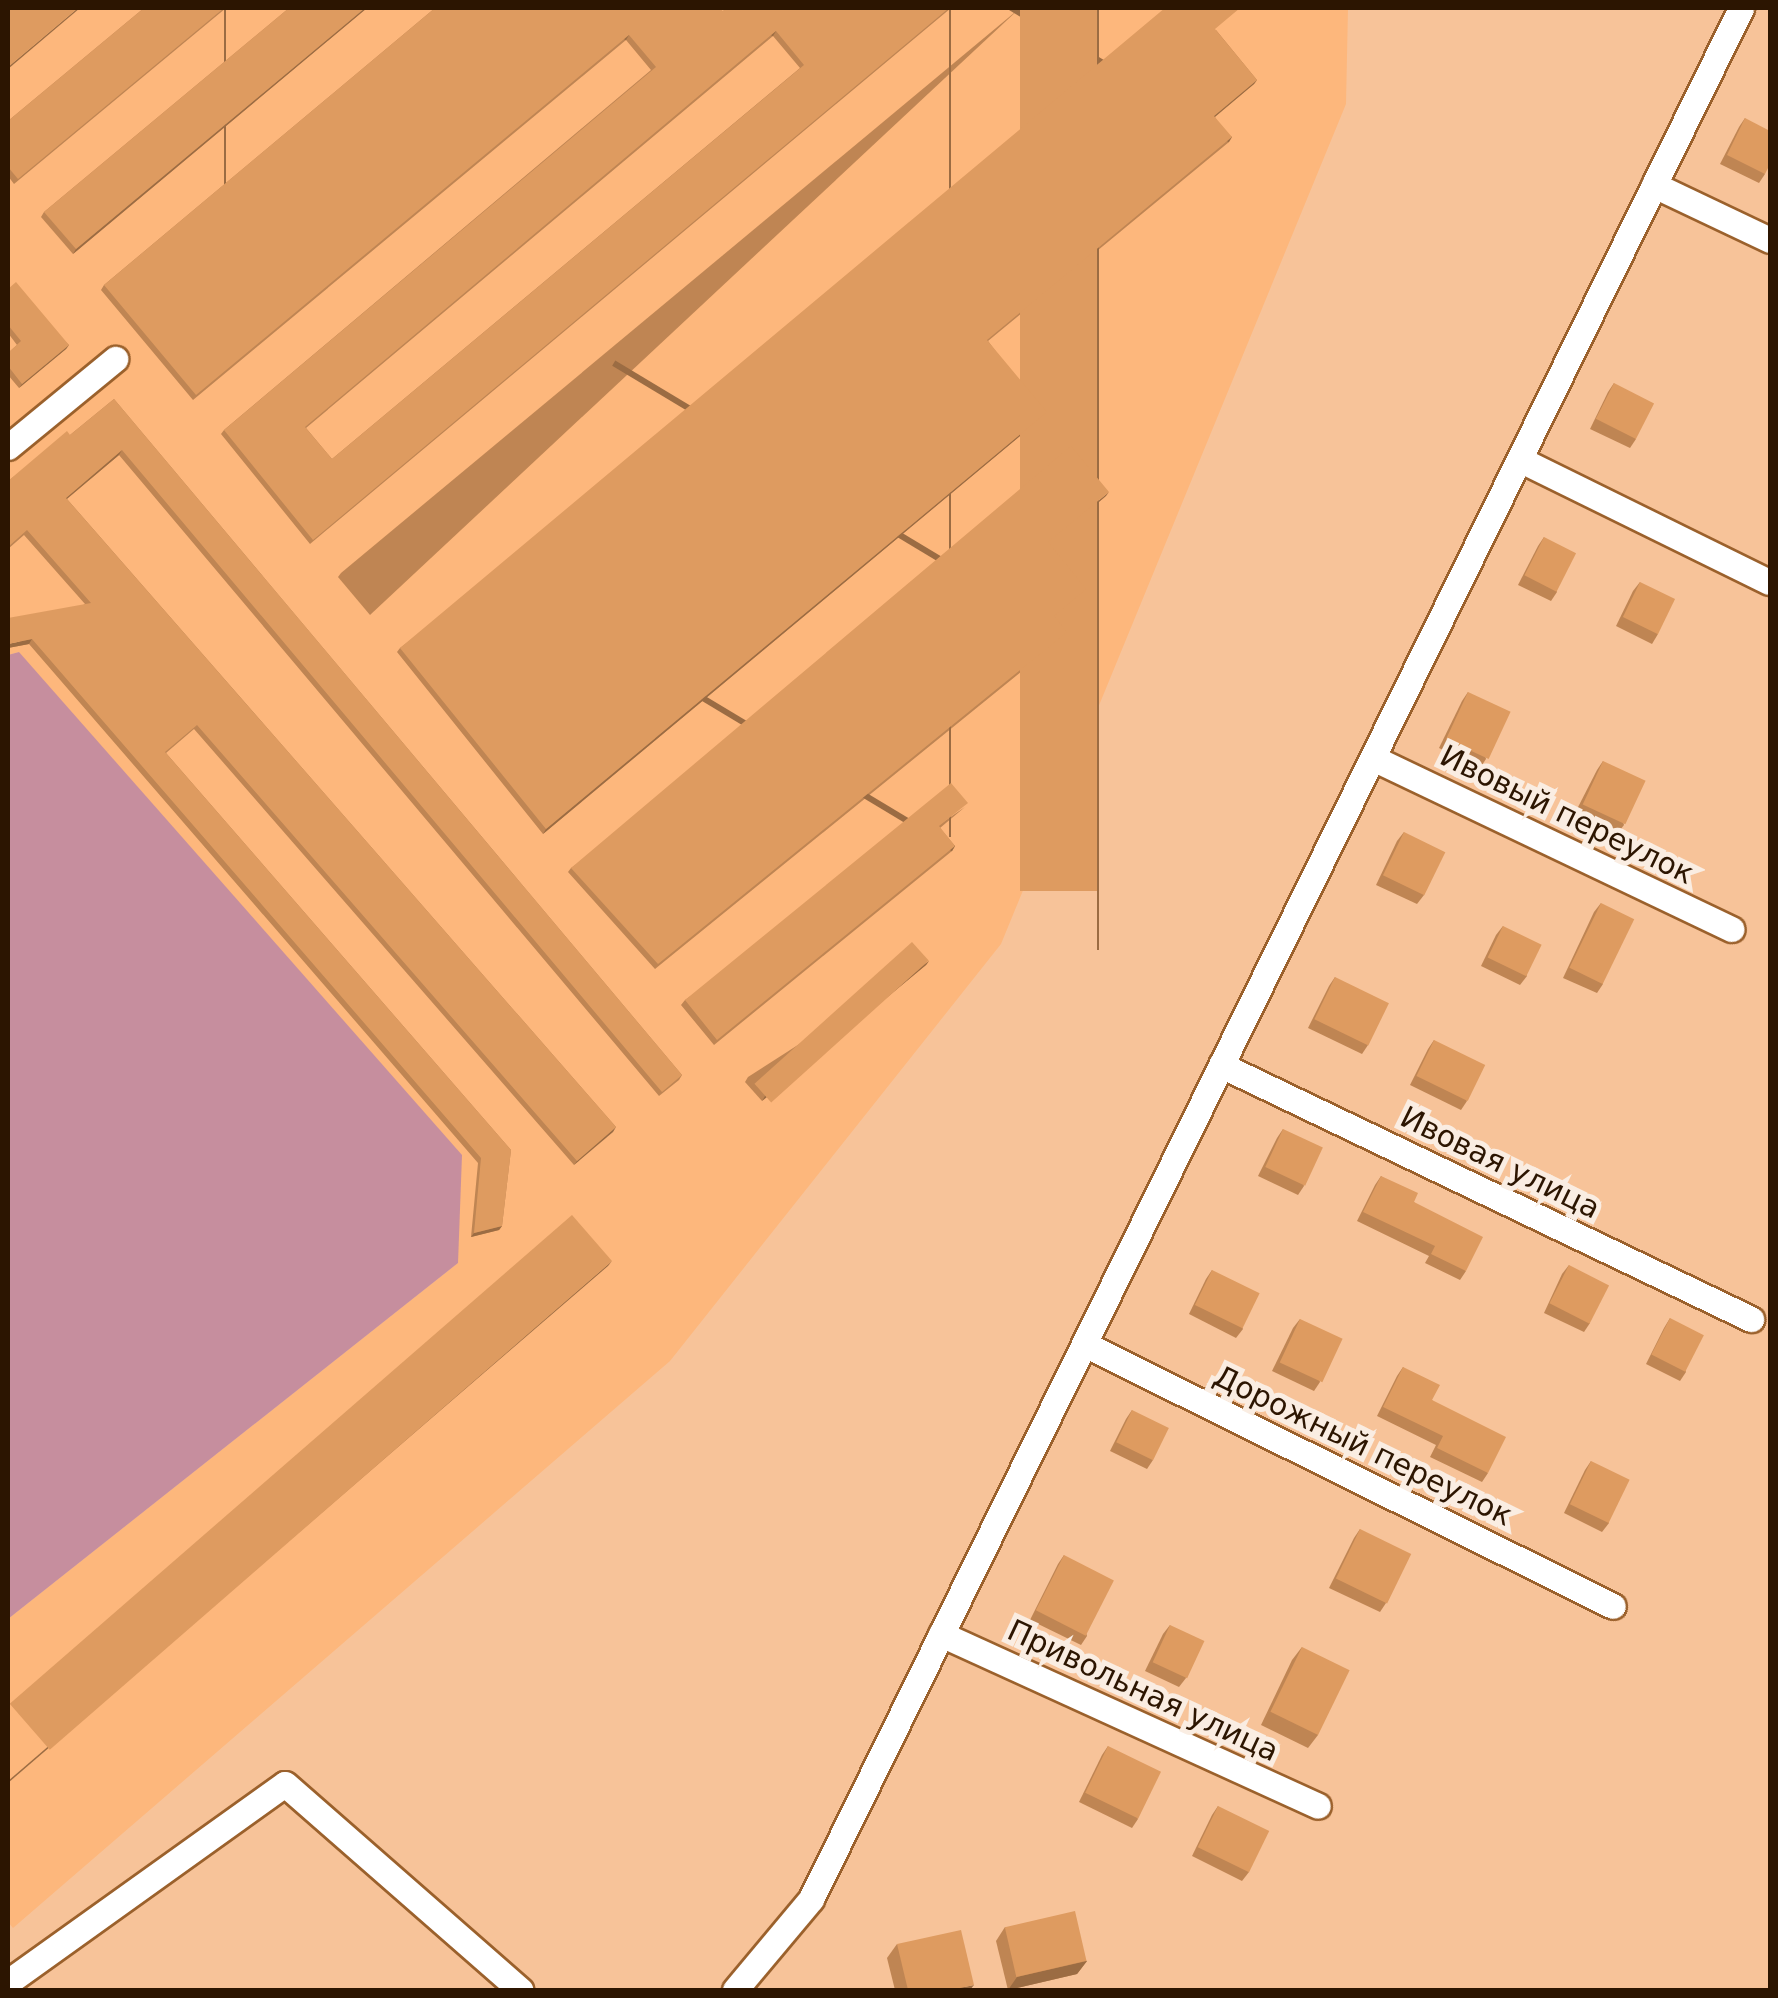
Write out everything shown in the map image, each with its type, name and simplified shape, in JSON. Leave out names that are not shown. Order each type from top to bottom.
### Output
[{"type":"street","points":[[735,1990],[811,1900],[1741,8]]},
{"type":"street","points":[[1654,185],[1770,240]]},
{"type":"street","points":[[8,447],[115,359]]},
{"type":"street","points":[[1520,460],[1770,582]]},
{"type":"street","name":"Ивовый переулок","points":[[1374,759],[1731,929]]},
{"type":"street","name":"Ивовая улица","points":[[1221,1064],[1751,1319]]},
{"type":"street","name":"Дорожный переулок","points":[[1084,1344],[1613,1606]]},
{"type":"street","name":"Привольная улица","points":[[941,1634],[1318,1806]]},
{"type":"street","points":[[8,1982],[285,1784],[520,1990]]},
{"type":"shaded area","points":[[8,8],[1348,8],[1346,104],[1001,944],[670,1361],[13,1928],[8,1922],[8,1619],[458,1263],[19,652],[8,655]]},
{"type":"shaded area","points":[[19,652],[462,1155],[458,1263],[8,1619],[8,655]]},
{"type":"building","points":[[8,8],[78,8],[8,67]]},
{"type":"building","points":[[144,8],[224,8],[18,179],[8,167],[8,121]]},
{"type":"building","points":[[289,8],[365,8],[76,249],[44,212]]},
{"type":"building","points":[[435,8],[949,8],[313,540],[224,430],[656,67],[629,35],[196,395],[104,285]],"holes":[[[776,31],[804,65],[332,459],[305,427]]]},
{"type":"building","points":[[1020,8],[1097,8],[1097,891],[1020,891]]},
{"type":"building","points":[[1165,8],[1240,8],[1215,29],[1257,80],[1214,116],[1232,137],[987,340],[1047,412],[546,829],[400,648]]},
{"type":"building","points":[[1745,118],[1770,131],[1770,164],[1765,174],[1727,155]]},
{"type":"building","points":[[16,282],[69,345],[22,384],[8,366],[8,353],[21,341],[8,325],[8,289]]},
{"type":"building","points":[[1614,383],[1654,403],[1636,439],[1596,419]]},
{"type":"building","points":[[114,399],[682,1075],[662,1092],[122,450],[66,498],[616,1127],[577,1161],[197,725],[165,752],[511,1150],[502,1226],[474,1233],[481,1158],[32,639],[8,644],[8,618],[91,603],[27,530],[8,547],[8,481],[67,431],[70,435]]},
{"type":"building","points":[[1071,446],[1109,492],[1048,542],[1086,589],[1054,616],[1067,632],[658,964],[571,868]]},
{"type":"building","points":[[1544,537],[1576,553],[1557,592],[1524,575]]},
{"type":"building","points":[[1640,582],[1675,599],[1658,634],[1623,617]]},
{"type":"building","points":[[1468,692],[1511,712],[1489,759],[1446,739]]},
{"type":"building","points":[[1603,761],[1646,781],[1625,824],[1583,805]]},
{"type":"building","points":[[951,783],[968,803],[939,826],[955,846],[717,1040],[685,1000]]},
{"type":"building","points":[[1404,832],[1445,852],[1424,895],[1383,875]]},
{"type":"building","points":[[1601,903],[1634,919],[1603,984],[1569,968]]},
{"type":"building","points":[[1503,926],[1542,945],[1526,976],[1488,957]]},
{"type":"building","points":[[912,942],[929,961],[771,1102],[754,1084]]},
{"type":"building","points":[[1335,977],[1389,1003],[1368,1046],[1314,1019]]},
{"type":"building","points":[[1434,1040],[1485,1065],[1468,1101],[1416,1076]]},
{"type":"building","points":[[1283,1129],[1323,1148],[1305,1186],[1265,1167]]},
{"type":"building","points":[[1381,1176],[1418,1193],[1414,1202],[1483,1237],[1466,1271],[1431,1254],[1435,1246],[1363,1212]]},
{"type":"building","points":[[572,1215],[612,1261],[50,1750],[10,1704]]},
{"type":"building","points":[[1569,1265],[1609,1285],[1590,1324],[1549,1303]]},
{"type":"building","points":[[1212,1270],[1260,1293],[1243,1328],[1195,1305]]},
{"type":"building","points":[[1670,1318],[1704,1335],[1685,1372],[1651,1355]]},
{"type":"building","points":[[1300,1319],[1343,1339],[1322,1382],[1280,1363]]},
{"type":"building","points":[[1403,1367],[1440,1385],[1432,1400],[1506,1437],[1488,1473],[1437,1448],[1443,1436],[1383,1407]]},
{"type":"building","points":[[1132,1410],[1169,1428],[1153,1460],[1116,1442]]},
{"type":"building","points":[[1591,1461],[1630,1480],[1609,1523],[1570,1504]]},
{"type":"building","points":[[1360,1529],[1411,1554],[1387,1603],[1336,1578]]},
{"type":"building","points":[[1064,1555],[1114,1580],[1086,1636],[1036,1610]]},
{"type":"building","points":[[1170,1625],[1204,1641],[1187,1678],[1153,1662]]},
{"type":"building","points":[[1302,1647],[1350,1670],[1318,1735],[1270,1712]]},
{"type":"building","points":[[1108,1746],[1161,1772],[1138,1819],[1085,1793]]},
{"type":"building","points":[[1218,1806],[1269,1831],[1249,1872],[1198,1847]]},
{"type":"building","points":[[1075,1911],[1086,1961],[1016,1977],[1005,1927]]},
{"type":"building","points":[[961,1930],[974,1985],[950,1990],[908,1990],[897,1944]]}]
